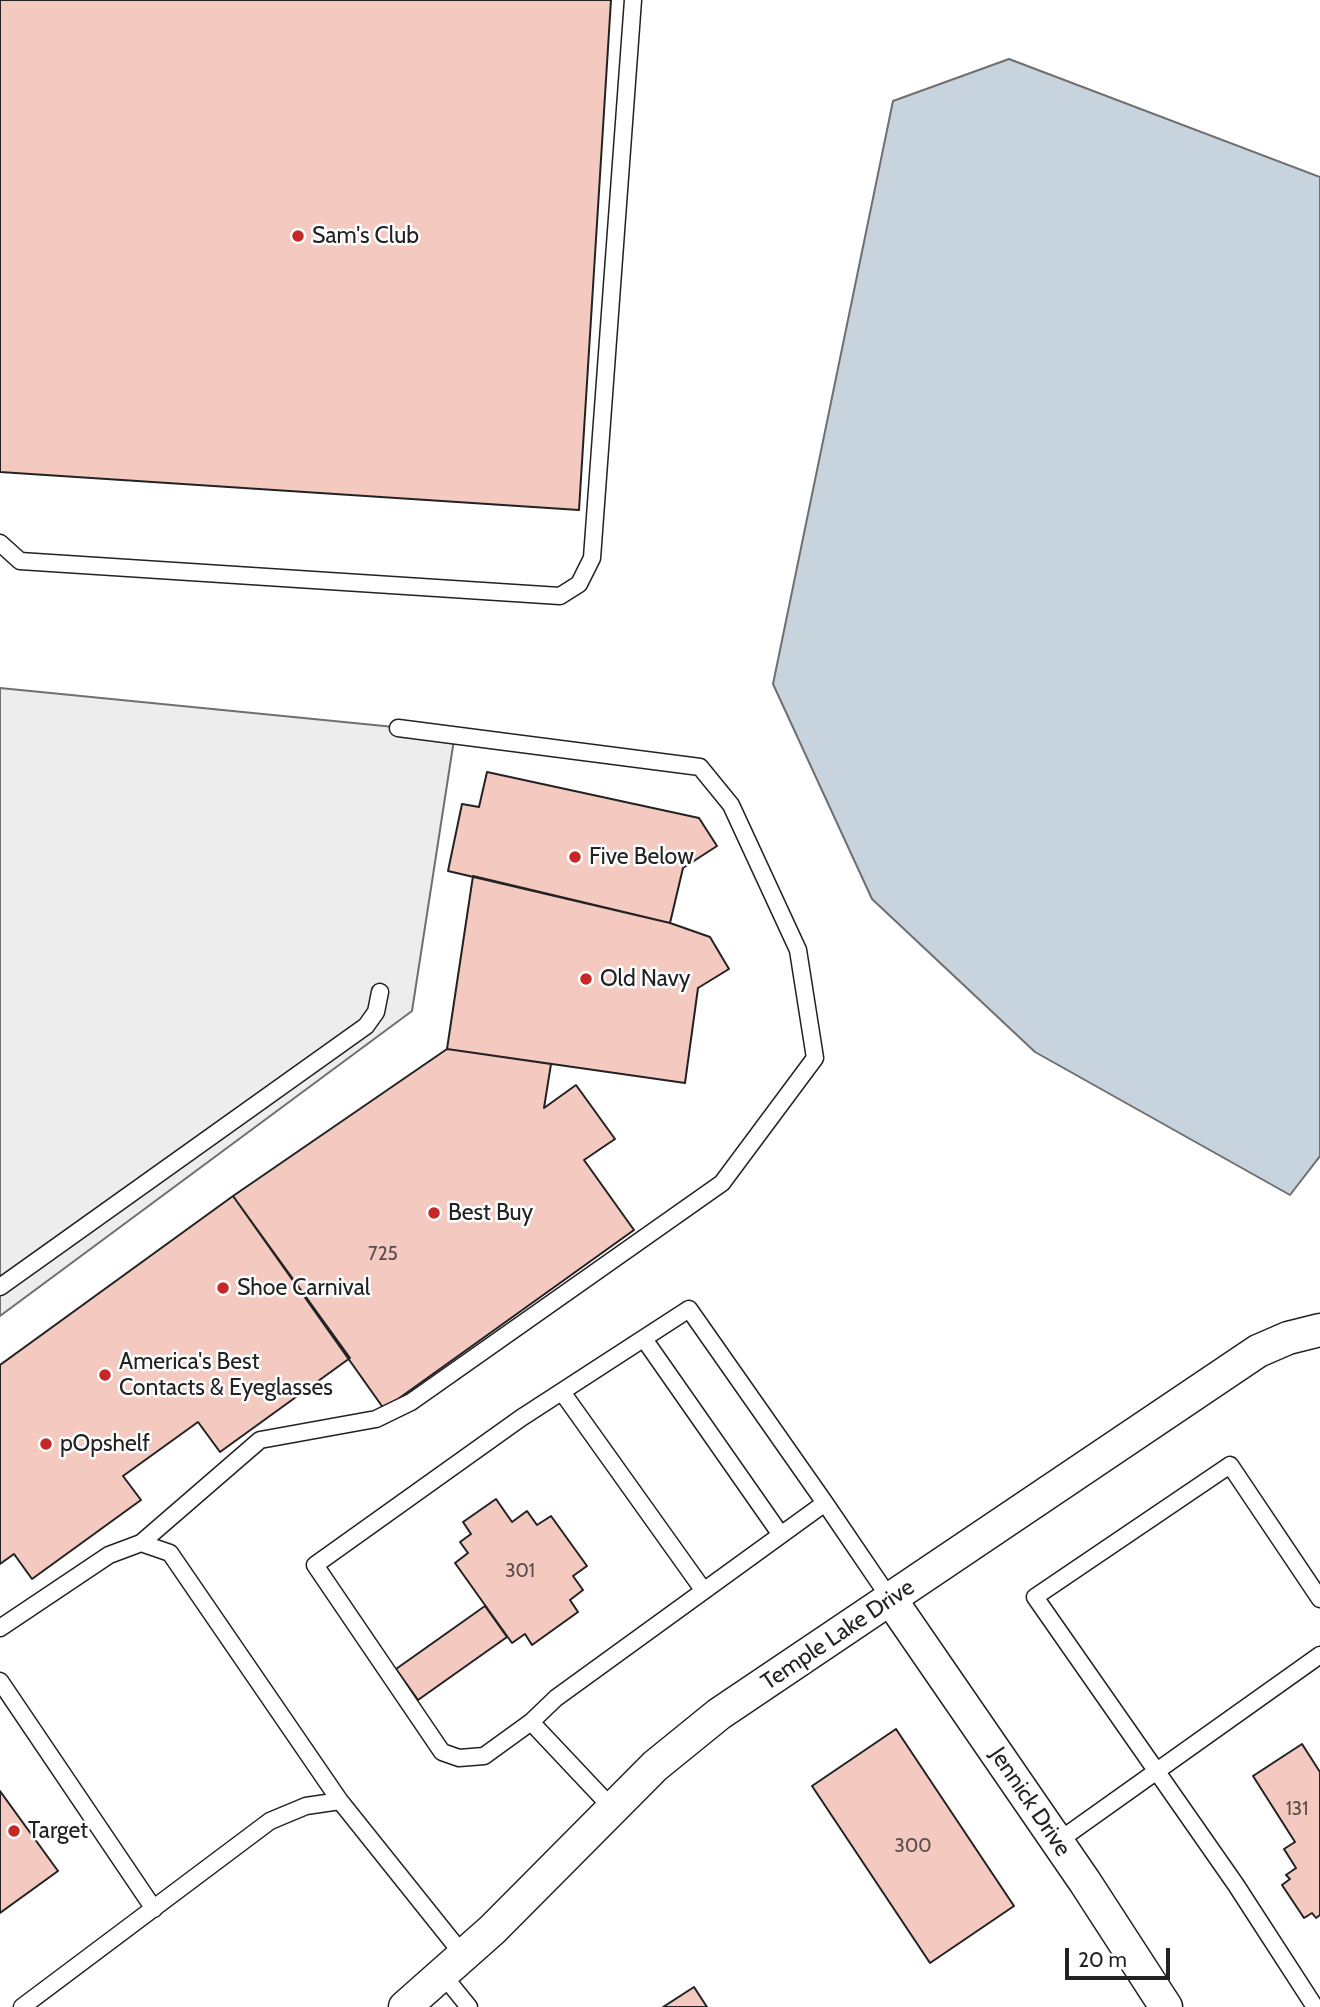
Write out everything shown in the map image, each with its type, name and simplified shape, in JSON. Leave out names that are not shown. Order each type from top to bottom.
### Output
[{"type":"street","name":"Temple Lake Drive","points":[[405,2007],[453,1965],[655,1766],[719,1714],[1258,1350],[1288,1338],[1320,1330]]},
{"type":"street","name":"Jennick Drive","points":[[891,1600],[1166,2007]]},
{"type":"lane","points":[[0,543],[20,562],[561,596],[579,584],[592,558],[633,0]]},
{"type":"lane","points":[[0,1628],[109,1555],[141,1543],[260,1440],[376,1419],[411,1402],[722,1183],[815,1058],[798,950],[731,805],[700,767],[398,728]]},
{"type":"lane","points":[[0,1287],[366,1026],[376,1012],[380,992]]},
{"type":"lane","points":[[825,1503],[556,1698],[531,1722],[484,1756],[459,1758],[442,1752],[315,1565],[562,1392],[689,1309],[825,1503],[891,1600]]},
{"type":"lane","points":[[644,1339],[781,1535]]},
{"type":"lane","points":[[562,1392],[704,1591]]},
{"type":"lane","points":[[1315,2007],[1236,1885],[1035,1597],[1230,1465],[1320,1599]]},
{"type":"lane","points":[[141,1543],[170,1553],[453,1965],[469,2007]]},
{"type":"lane","points":[[1057,1842],[1320,1655]]},
{"type":"lane","points":[[0,1681],[154,1909]]},
{"type":"lane","points":[[531,1722],[612,1809]]},
{"type":"lane","points":[[22,2007],[270,1821],[306,1805],[340,1801]]},
{"type":"shaded area","points":[[1009,59],[1320,177],[1320,1156],[1290,1195],[1035,1052],[872,899],[773,684],[893,101]]},
{"type":"shaded area","points":[[0,688],[455,733],[412,1011],[0,1316]]},
{"type":"building","name":"Sam's Club","points":[[0,0],[611,0],[579,510],[0,472]]},
{"type":"building","name":"Five Below","points":[[487,772],[699,818],[717,846],[683,868],[670,923],[448,871],[462,804],[479,807]]},
{"type":"building","name":"Old Navy","points":[[473,876],[670,923],[710,937],[729,969],[698,988],[685,1083],[447,1049]]},
{"type":"building","name":"Best Buy","points":[[447,1049],[551,1064],[544,1108],[576,1085],[615,1139],[584,1160],[634,1230],[384,1409],[233,1196]]},
{"type":"building","points":[[233,1196],[350,1358],[220,1452],[198,1422],[123,1476],[141,1500],[32,1579],[14,1554],[0,1564],[0,1365]]},
{"type":"building","points":[[496,1499],[512,1522],[527,1511],[537,1525],[551,1516],[587,1566],[573,1576],[583,1590],[570,1600],[578,1612],[532,1645],[525,1634],[512,1643],[455,1563],[468,1553],[460,1542],[471,1534],[463,1522]]},
{"type":"building","points":[[485,1606],[507,1637],[418,1700],[396,1669]]},
{"type":"building","points":[[896,1729],[1014,1906],[930,1963],[812,1786]]},
{"type":"building","points":[[1302,1744],[1320,1772],[1320,1915],[1316,1918],[1312,1913],[1304,1918],[1282,1885],[1290,1879],[1286,1875],[1296,1868],[1284,1849],[1295,1842],[1253,1776]]},
{"type":"building","name":"Target","points":[[0,1791],[58,1871],[0,1913]]},
{"type":"building","points":[[694,1987],[707,2007],[663,2007]]},
{"type":"place","name":"Sam's Club","points":[[298,236]]},
{"type":"place","name":"Five Below","points":[[575,857]]},
{"type":"place","name":"Old Navy","points":[[586,979]]},
{"type":"place","name":"Best Buy","points":[[434,1213]]},
{"type":"place","name":"Shoe Carnival","points":[[223,1288]]},
{"type":"place","name":"America's Best Contacts & Eyeglasses","points":[[105,1375]]},
{"type":"place","name":"pOpshelf","points":[[46,1444]]},
{"type":"place","name":"Target","points":[[14,1831]]}]
